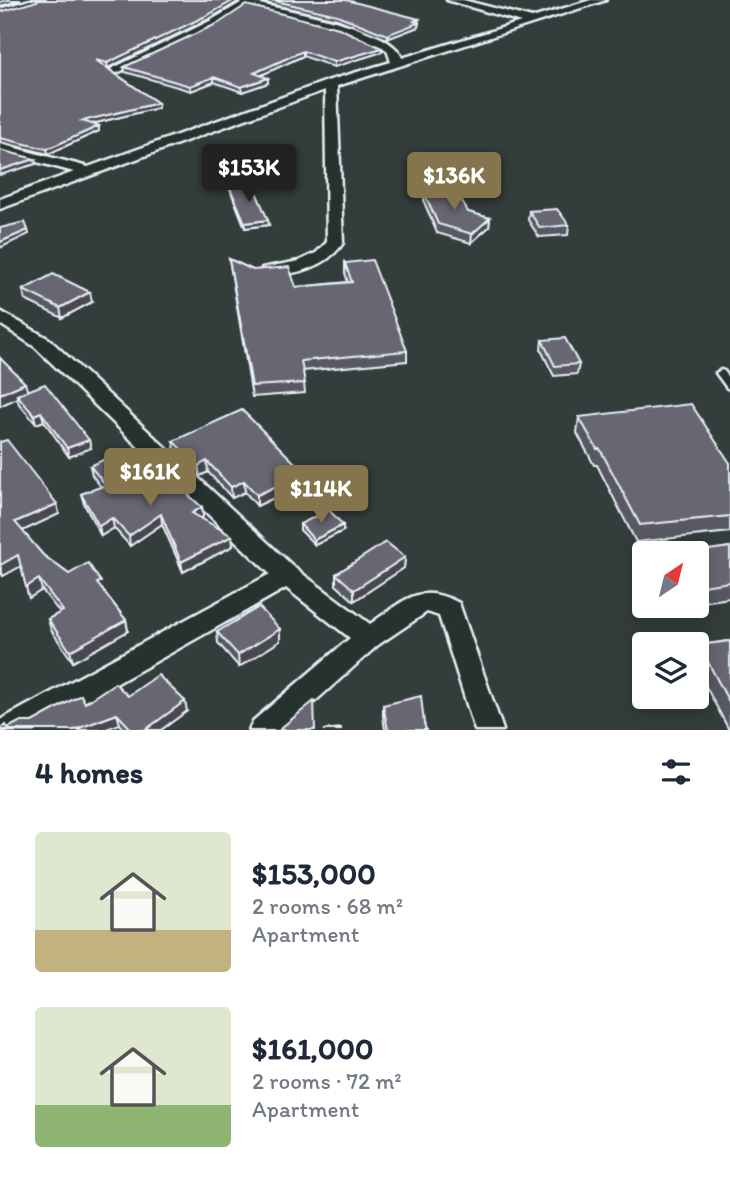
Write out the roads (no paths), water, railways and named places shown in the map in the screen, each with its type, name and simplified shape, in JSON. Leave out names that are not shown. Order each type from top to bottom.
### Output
[{"type":"street","points":[[0,12],[40,0]]},
{"type":"street","points":[[452,0],[528,20]]},
{"type":"street","points":[[0,204],[331,84],[528,20],[601,0]]},
{"type":"street","points":[[113,71],[214,23],[249,2],[373,40],[391,48],[397,63]]},
{"type":"street","points":[[528,20],[547,5]]},
{"type":"street","points":[[268,272],[304,266],[326,256],[335,243],[331,84]]},
{"type":"street","points":[[0,148],[90,172]]},
{"type":"street","points":[[0,316],[42,343],[287,576],[369,638]]},
{"type":"street","points":[[8,730],[287,576]]},
{"type":"street","points":[[263,730],[369,638],[423,602],[439,604],[450,610],[489,730]]},
{"type":"lane","points":[[721,373],[730,386]]}]
